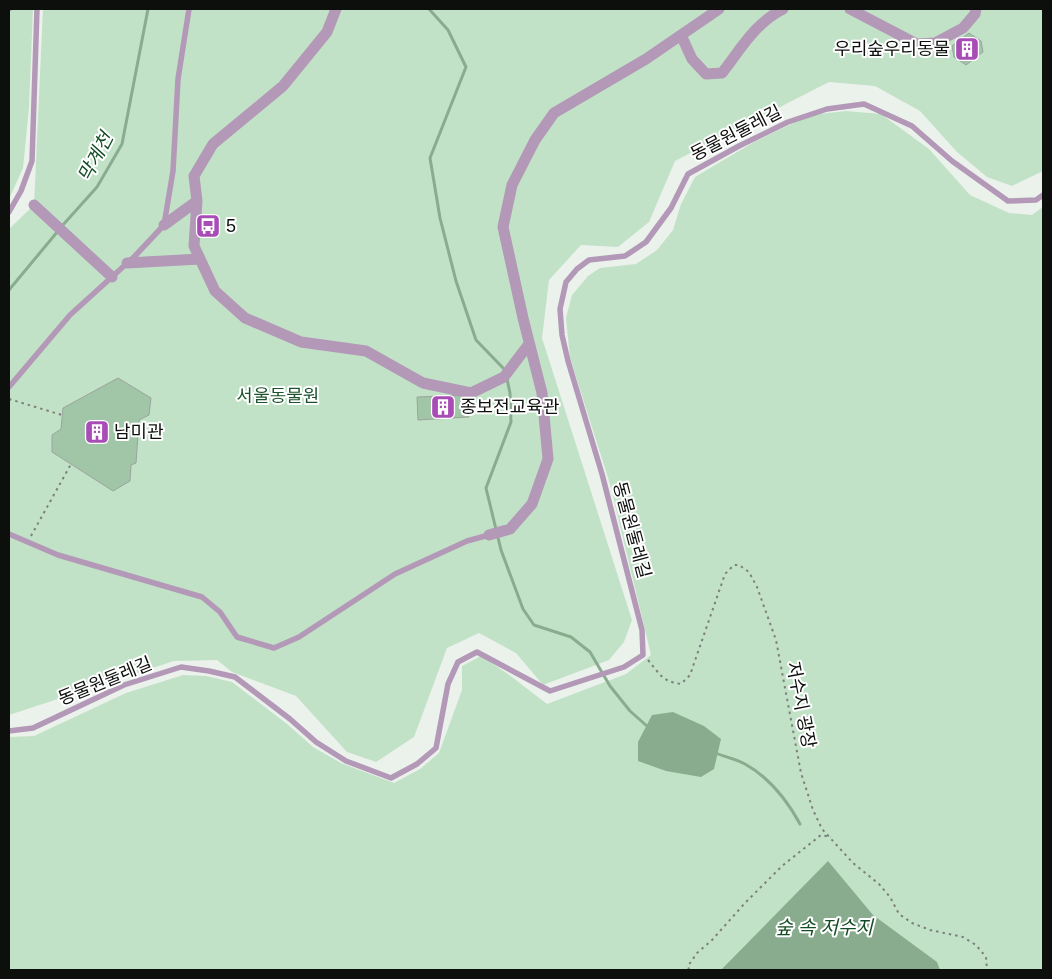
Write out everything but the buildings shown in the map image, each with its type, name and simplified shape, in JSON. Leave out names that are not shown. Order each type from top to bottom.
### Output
[{"type":"street","points":[[336,9],[327,32],[283,86],[213,144],[194,176],[197,201],[194,246],[215,291],[245,318],[301,342],[366,351],[423,383],[471,393],[508,372],[529,344]]},
{"type":"street","points":[[489,535],[510,528],[532,504],[548,459],[542,394],[503,227],[512,185],[535,140],[554,113],[646,59],[719,9]]},
{"type":"street","points":[[681,35],[692,60],[706,74],[722,74],[752,34],[771,14],[783,9]]},
{"type":"street","points":[[850,9],[917,44],[935,43],[963,28],[975,14],[976,9]]},
{"type":"street","points":[[164,225],[197,201]]},
{"type":"street","points":[[34,205],[112,277]]},
{"type":"street","points":[[127,263],[200,259]]},
{"type":"lane","points":[[9,212],[22,191],[32,161],[37,9]]},
{"type":"lane","points":[[9,387],[70,315],[127,263],[164,225],[173,171],[178,79],[189,9]]},
{"type":"lane","name":"동물원둘레길","points":[[9,731],[32,728],[124,685],[181,668],[209,671],[236,677],[316,742],[346,761],[391,778],[417,764],[436,748],[448,684],[458,662],[477,652],[550,690],[624,667],[643,655],[642,630],[602,474],[562,335],[560,309],[566,282],[577,268],[589,260],[625,256],[646,242],[671,208],[688,174],[714,158],[788,122],[827,109],[864,104],[912,126],[952,161],[1008,201],[1036,200],[1043,195]]},
{"type":"lane","points":[[9,534],[58,555],[202,596],[220,612],[237,638],[274,648],[299,637],[394,574],[467,541],[489,535]]},
{"type":"path","points":[[9,400],[62,415]]},
{"type":"path","points":[[28,542],[71,464]]},
{"type":"path","name":"저수지 광장","points":[[643,655],[662,677],[669,682],[681,684],[690,675],[725,574],[734,565],[739,565],[749,572],[757,587],[776,640],[801,773],[813,810],[822,829],[832,838],[853,864],[879,884],[899,914],[912,923],[930,930],[963,937],[976,945],[986,957],[987,970]]},
{"type":"path","points":[[689,970],[688,966],[697,953],[712,940],[782,866],[821,835],[832,838]]},
{"type":"green space","points":[[9,9],[33,9],[29,108],[23,168],[9,199]]},
{"type":"green space","name":"서울동물원","points":[[43,9],[1043,9],[1043,171],[1012,186],[987,177],[957,152],[920,111],[875,86],[829,82],[675,161],[649,222],[618,247],[581,245],[549,280],[542,338],[632,620],[624,642],[609,660],[543,685],[516,653],[479,633],[447,648],[414,737],[376,762],[347,752],[296,696],[232,672],[217,660],[174,661],[9,715],[9,229],[34,205]]},
{"type":"green space","points":[[846,111],[881,114],[929,149],[970,195],[1009,213],[1032,215],[1043,207],[1043,970],[9,970],[9,737],[34,736],[126,693],[183,675],[206,676],[232,682],[287,724],[313,747],[341,763],[394,783],[420,769],[439,753],[462,690],[462,666],[481,656],[547,704],[626,674],[651,655],[610,484],[570,358],[566,318],[572,295],[588,276],[600,268],[636,264],[657,250],[673,230],[681,204],[695,177],[754,142],[810,115]]},
{"type":"water","points":[[673,712],[704,726],[721,739],[714,769],[701,777],[666,771],[638,761],[638,742],[652,715]]},
{"type":"water","name":"숲 속 저수지","points":[[828,861],[873,915],[937,962],[940,970],[721,970]]},
{"type":"waterway","name":"막계천","points":[[62,226],[97,187],[122,144],[148,9]]},
{"type":"waterway","points":[[429,9],[448,30],[466,67],[430,158],[440,218],[456,281],[476,340],[505,370]]},
{"type":"waterway","name":"막계천","points":[[9,290],[58,231]]},
{"type":"waterway","points":[[507,379],[510,393],[511,422],[486,488],[501,550],[523,609],[534,625],[571,637],[590,652],[610,686],[630,711],[648,727]]},
{"type":"waterway","points":[[716,753],[742,762],[762,776],[783,798],[800,824]]},
{"type":"place","name":"우리숲우리동물","points":[[967,49]]},
{"type":"place","name":"5","points":[[208,226]]},
{"type":"place","name":"종보전교육관","points":[[443,407]]},
{"type":"place","name":"남미관","points":[[97,432]]}]
